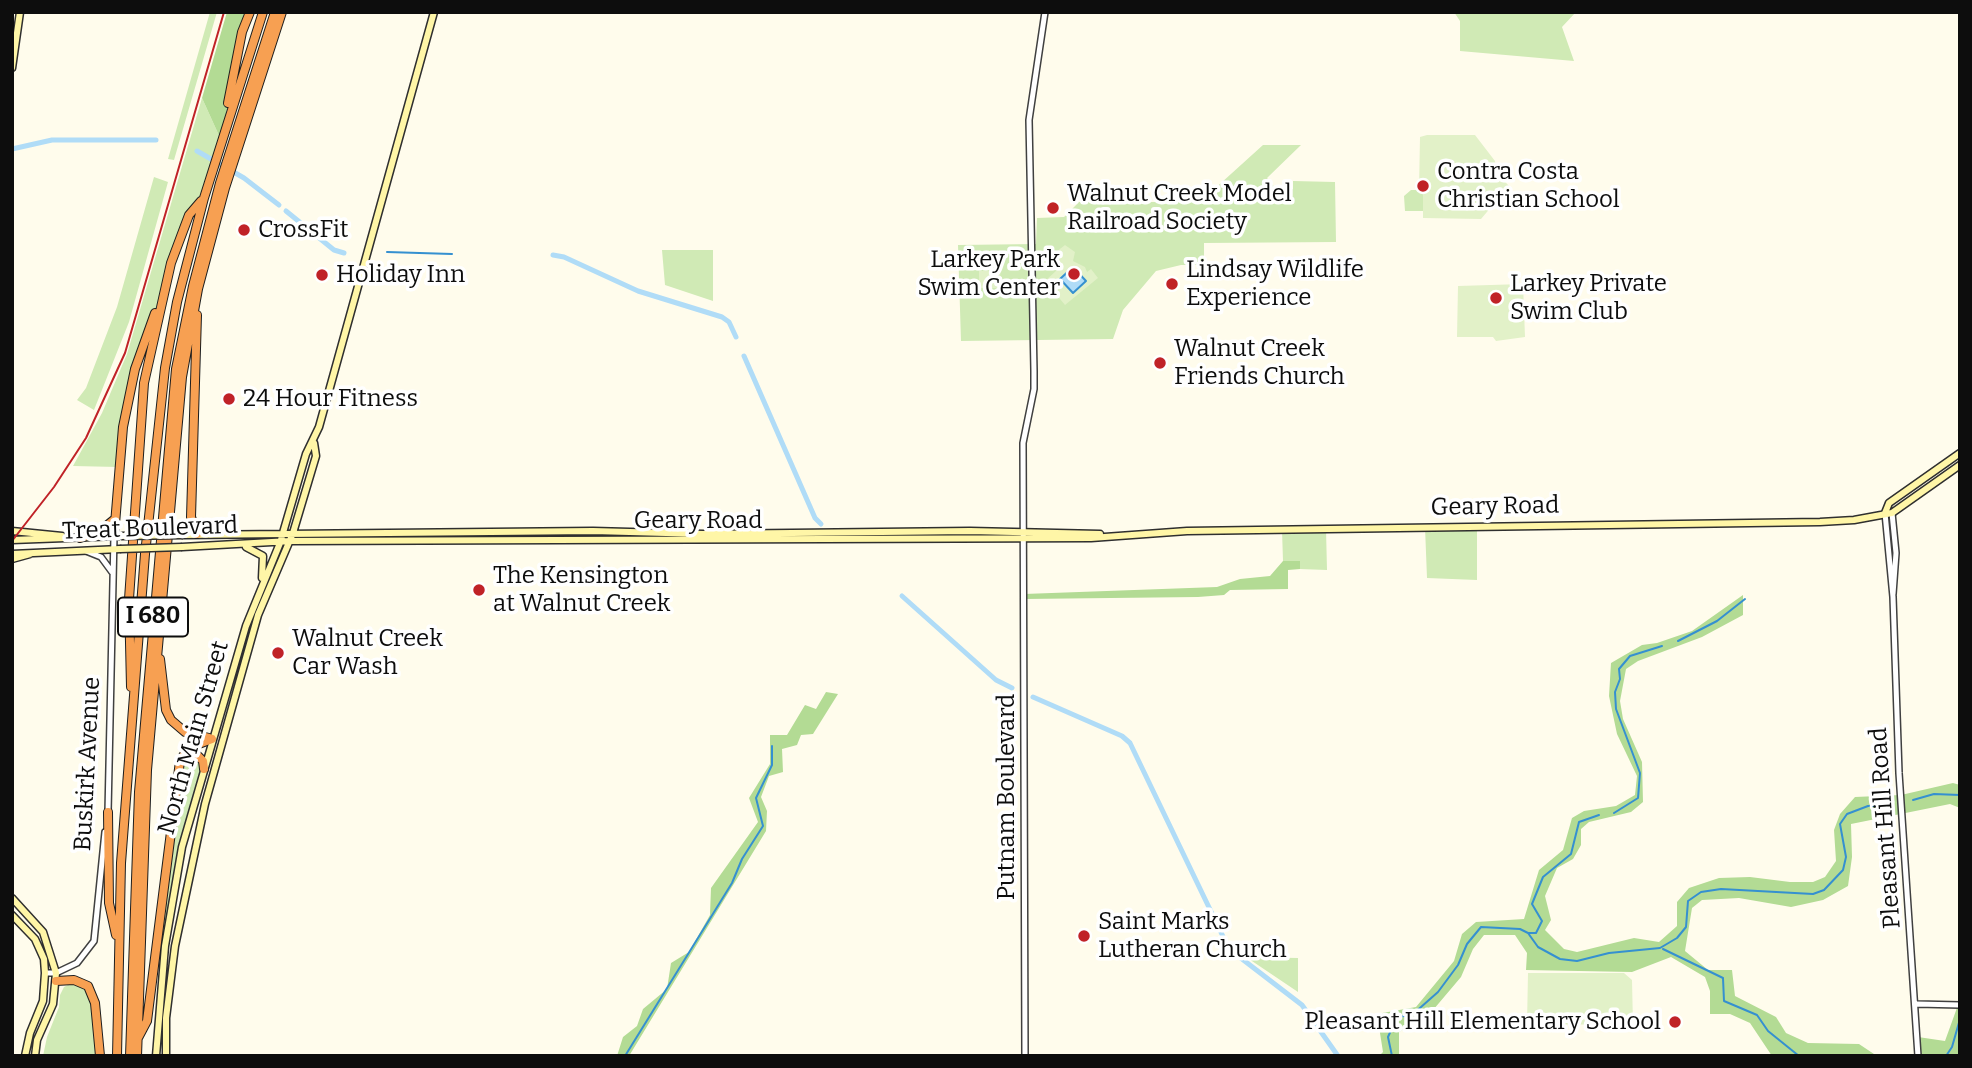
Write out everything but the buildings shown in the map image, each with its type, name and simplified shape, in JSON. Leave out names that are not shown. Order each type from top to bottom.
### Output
[{"type":"highway","points":[[220,143],[242,32],[250,12]]},
{"type":"highway","name":"I 680","points":[[117,1056],[118,944],[133,711],[165,368],[177,302],[204,198],[263,12]]},
{"type":"highway","name":"I 680","points":[[130,1056],[139,792],[170,422],[184,324],[232,156],[281,13]]},
{"type":"highway","name":"I 680","points":[[137,1056],[146,784],[181,377],[196,299],[223,186]]},
{"type":"highway","points":[[117,536],[114,519],[122,427],[129,395],[189,215],[204,198]]},
{"type":"highway","points":[[133,711],[128,654],[129,599],[142,400],[166,284]]},
{"type":"highway","points":[[196,299],[197,362],[192,408],[191,517],[197,534]]},
{"type":"highway","points":[[80,538],[99,532],[114,519]]},
{"type":"highway","points":[[158,639],[166,710],[185,732],[212,739]]},
{"type":"highway","points":[[137,1040],[147,1021],[180,761],[188,748],[212,739]]},
{"type":"highway","points":[[180,761],[196,754],[203,761],[204,769]]},
{"type":"highway","points":[[108,813],[109,903],[118,944]]},
{"type":"highway","points":[[56,977],[88,986],[95,1003],[100,1056]]},
{"type":"main road","points":[[12,68],[20,12]]},
{"type":"main road","name":"North Main Street","points":[[156,1056],[165,946],[182,846],[212,739],[262,585],[280,543],[306,454],[314,443],[434,12]]},
{"type":"main road","name":"North Main Street","points":[[166,1056],[166,1018],[176,946],[205,804],[258,615],[293,533],[316,456],[314,443]]},
{"type":"main road","points":[[1888,513],[1889,503],[1960,453]]},
{"type":"main road","name":"Geary Road","points":[[293,533],[667,532],[1091,538],[1105,535],[1772,524],[1854,520],[1888,513],[1960,465]]},
{"type":"main road","name":"Treat Boulevard","points":[[12,531],[56,534],[67,538]]},
{"type":"main road","points":[[667,532],[667,541]]},
{"type":"main road","name":"Treat Boulevard","points":[[12,540],[293,533]]},
{"type":"main road","name":"Geary Road","points":[[290,541],[667,541],[1023,535]]},
{"type":"main road","name":"Treat Boulevard","points":[[12,554],[290,541]]},
{"type":"main road","points":[[241,545],[256,549],[263,556],[262,585]]},
{"type":"main road","points":[[12,559],[36,552]]},
{"type":"main road","points":[[212,739],[223,738]]},
{"type":"main road","points":[[12,898],[43,932],[56,977],[53,1004],[37,1040],[35,1056]]},
{"type":"main road","points":[[12,915],[35,939],[44,959],[43,1002],[30,1033],[25,1056]]},
{"type":"main road","points":[[45,977],[56,977]]},
{"type":"street","name":"Putnam Boulevard","points":[[1025,1056],[1023,443],[1034,389],[1028,120],[1045,12]]},
{"type":"street","name":"Pleasant Hill Road","points":[[1888,513],[1899,773],[1919,1056]]},
{"type":"street","name":"Buskirk Avenue","points":[[56,977],[84,957],[94,941],[108,813],[117,536]]},
{"type":"street","points":[[83,550],[101,556],[114,576]]},
{"type":"street","points":[[1917,1004],[1960,1004]]},
{"type":"green space","points":[[210,12],[217,12],[174,160],[168,159]]},
{"type":"green space","points":[[227,12],[250,12],[242,32],[221,140],[202,98]]},
{"type":"green space","points":[[1454,12],[1576,12],[1562,27],[1574,61],[1460,51],[1460,21]]},
{"type":"green space","points":[[202,98],[221,140],[204,198],[189,215],[145,339],[118,467],[73,466],[102,413],[127,354]]},
{"type":"green space","points":[[1475,135],[1495,161],[1494,170],[1509,186],[1481,219],[1423,218],[1423,190],[1419,190],[1420,137]]},
{"type":"green space","points":[[1263,145],[1301,145],[1267,178],[1276,189],[1293,189],[1293,181],[1335,182],[1336,242],[1204,243],[1204,265],[1181,265],[1156,271],[1123,310],[1113,339],[961,341],[958,245],[1036,244],[1037,218],[1064,217],[1079,202],[1200,202]]},
{"type":"green space","points":[[154,177],[168,182],[129,322],[94,410],[77,400],[86,388],[117,307]]},
{"type":"green space","points":[[1411,190],[1423,190],[1423,211],[1405,211],[1404,196]]},
{"type":"green space","name":"Larkey Park Swim Center","points":[[1065,245],[1075,252],[1073,261],[1085,267],[1087,272],[1091,269],[1098,278],[1065,305],[1045,281],[1057,270],[1056,252]]},
{"type":"green space","points":[[662,250],[713,250],[713,301],[665,285]]},
{"type":"green space","points":[[1000,270],[1001,288],[979,288],[979,271]]},
{"type":"green space","points":[[1523,284],[1525,337],[1496,341],[1493,337],[1457,337],[1458,286]]},
{"type":"green space","points":[[1425,527],[1477,527],[1477,580],[1427,578]]},
{"type":"green space","points":[[1326,529],[1327,570],[1300,569],[1299,561],[1283,561],[1282,530]]},
{"type":"green space","points":[[1283,561],[1300,561],[1300,569],[1288,570],[1288,589],[1230,590],[1224,595],[1198,597],[1024,599],[1024,594],[1217,587],[1240,579],[1270,576]]},
{"type":"green space","points":[[1743,595],[1743,615],[1702,637],[1638,661],[1626,669],[1620,701],[1623,719],[1642,762],[1643,802],[1631,812],[1589,822],[1581,829],[1581,845],[1573,859],[1557,868],[1545,896],[1551,920],[1545,930],[1564,949],[1577,952],[1634,938],[1659,942],[1677,926],[1677,902],[1689,888],[1719,878],[1750,877],[1813,882],[1825,877],[1836,861],[1834,830],[1840,814],[1855,797],[1901,795],[1953,783],[1960,785],[1960,808],[1950,804],[1851,824],[1852,857],[1848,886],[1823,900],[1791,907],[1739,898],[1702,900],[1692,908],[1685,951],[1708,970],[1732,970],[1735,996],[1776,1017],[1786,1033],[1808,1043],[1859,1044],[1877,1056],[1772,1056],[1750,1023],[1730,1014],[1710,1014],[1710,991],[1705,977],[1671,957],[1632,972],[1526,970],[1527,953],[1515,935],[1484,935],[1473,949],[1461,977],[1428,1016],[1399,1032],[1399,1056],[1379,1056],[1383,1052],[1377,1014],[1416,1007],[1454,961],[1462,934],[1476,922],[1524,919],[1539,870],[1563,850],[1572,818],[1584,811],[1616,806],[1635,795],[1637,776],[1617,734],[1609,696],[1611,663],[1642,645],[1657,643],[1692,631]]},
{"type":"green space","points":[[826,692],[838,694],[813,734],[801,735],[797,745],[782,749],[783,772],[769,776],[761,797],[767,811],[766,831],[629,1056],[617,1056],[623,1037],[637,1026],[643,1009],[667,989],[671,963],[689,952],[710,915],[711,888],[758,822],[749,798],[770,764],[770,735],[787,735],[805,705],[816,709]]},
{"type":"green space","points":[[196,754],[204,769],[182,847],[156,981],[180,761]]},
{"type":"green space","points":[[1246,957],[1298,958],[1298,992]]},
{"type":"green space","points":[[1528,973],[1624,973],[1632,980],[1633,1025],[1527,1024]]},
{"type":"green space","points":[[72,983],[85,989],[92,1003],[96,1056],[43,1056],[59,1007],[60,995],[64,987]]},
{"type":"green space","points":[[1958,1005],[1960,1056],[1918,1056],[1918,1037],[1945,1041]]},
{"type":"water","points":[[1073,267],[1086,281],[1073,293],[1060,279]]},
{"type":"waterway","points":[[12,149],[52,140],[156,140]]},
{"type":"waterway","points":[[197,151],[244,178],[279,205]]},
{"type":"waterway","points":[[286,211],[334,250],[344,253]]},
{"type":"waterway","points":[[387,252],[452,254]]},
{"type":"waterway","points":[[553,255],[564,257],[638,291],[722,317],[729,322],[736,337]]},
{"type":"waterway","points":[[744,356],[815,518],[821,524]]},
{"type":"waterway","points":[[902,596],[996,680],[1012,688]]},
{"type":"waterway","points":[[1678,641],[1717,621],[1745,599]]},
{"type":"waterway","points":[[1614,813],[1638,798],[1640,773],[1616,709],[1615,692],[1620,679],[1619,669],[1630,656],[1662,646]]},
{"type":"waterway","points":[[1033,697],[1122,736],[1130,743],[1229,949],[1302,1005],[1338,1056]]},
{"type":"waterway","points":[[625,1056],[732,883],[742,859],[763,826],[756,798],[772,765],[772,746]]},
{"type":"waterway","points":[[1913,800],[1934,794],[1960,795]]},
{"type":"waterway","points":[[1392,1056],[1388,1037],[1397,1017],[1412,1015],[1438,992],[1458,965],[1467,944],[1481,927],[1520,929],[1528,933],[1538,947],[1560,959],[1577,961],[1609,953],[1660,948],[1677,938],[1686,927],[1688,901],[1701,892],[1721,889],[1813,894],[1824,890],[1843,870],[1846,857],[1840,824],[1847,814],[1868,806],[1892,806]]},
{"type":"waterway","points":[[1529,933],[1536,933],[1542,921],[1532,904],[1543,877],[1571,854],[1579,822],[1599,815]]},
{"type":"waterway","points":[[1663,949],[1723,978],[1724,1001],[1757,1015],[1768,1031],[1799,1056]]},
{"type":"waterway","points":[[1946,1056],[1952,1047],[1960,1019]]},
{"type":"railway","points":[[12,541],[54,487],[86,438],[125,353],[224,12]]},
{"type":"place","name":"Contra Costa Christian School","points":[[1423,186]]},
{"type":"place","name":"Walnut Creek Model Railroad Society","points":[[1053,208]]},
{"type":"place","name":"CrossFit","points":[[244,230]]},
{"type":"place","name":"Larkey Park Swim Center","points":[[1074,274]]},
{"type":"place","name":"Holiday Inn","points":[[322,275]]},
{"type":"place","name":"Lindsay Wildlife Experience","points":[[1172,284]]},
{"type":"place","name":"Larkey Private Swim Club","points":[[1496,298]]},
{"type":"place","name":"Walnut Creek Friends Church","points":[[1160,363]]},
{"type":"place","name":"24 Hour Fitness","points":[[229,399]]},
{"type":"place","name":"The Kensington at Walnut Creek","points":[[479,590]]},
{"type":"place","name":"Walnut Creek Car Wash","points":[[278,653]]},
{"type":"place","name":"Saint Marks Lutheran Church","points":[[1084,936]]},
{"type":"place","name":"Pleasant Hill Elementary School","points":[[1675,1022]]}]
